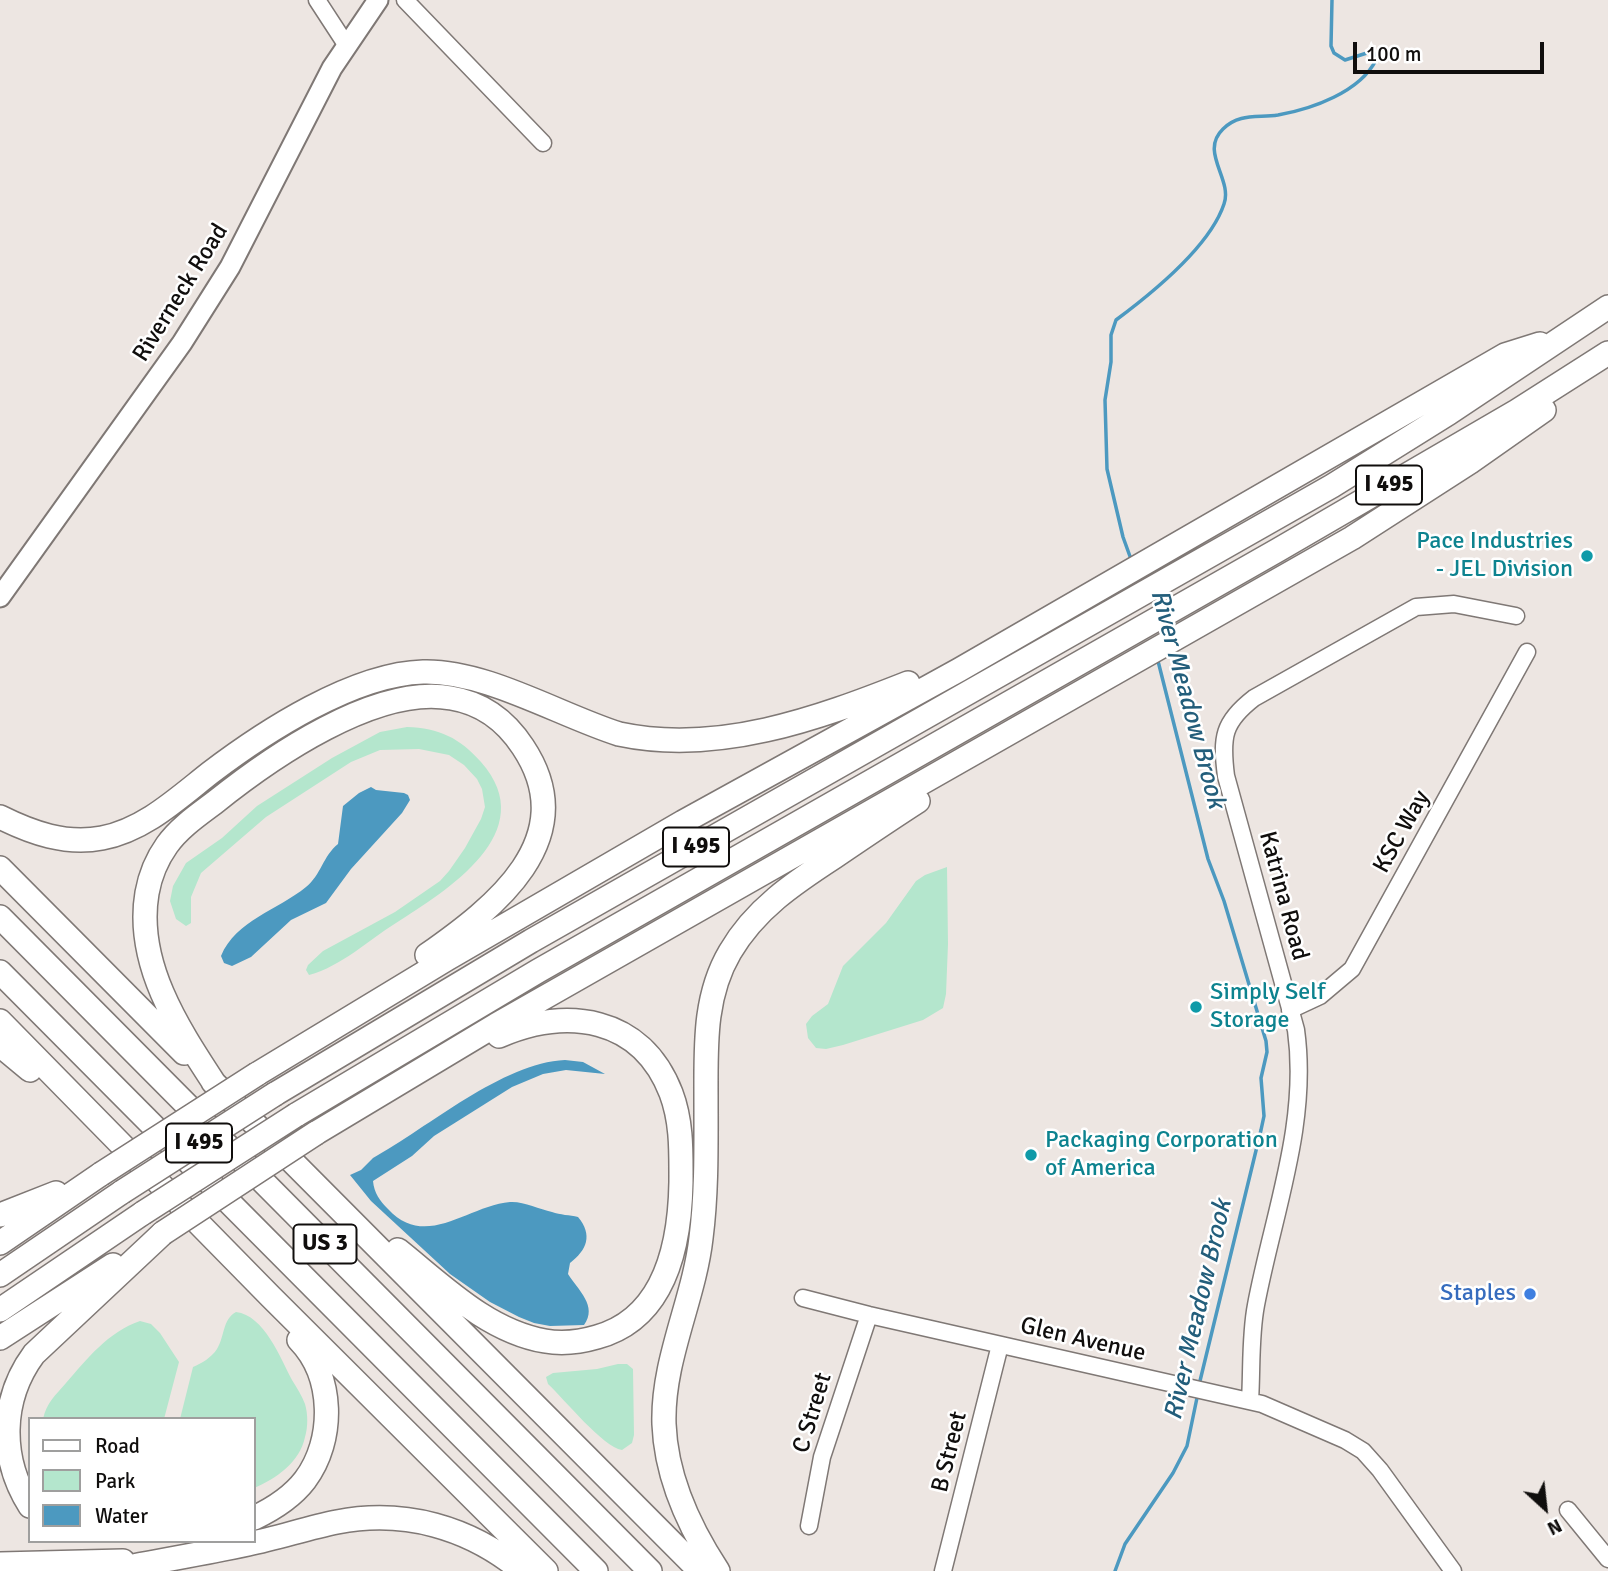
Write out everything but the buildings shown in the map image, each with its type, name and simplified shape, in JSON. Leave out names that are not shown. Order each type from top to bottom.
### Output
[{"type":"highway","name":"I 495","points":[[0,1275],[122,1192],[275,1094],[491,964],[1332,486],[1608,307]]},
{"type":"highway","points":[[0,1243],[101,1174],[257,1074],[382,997],[659,836],[958,670],[1505,355],[1567,335]]},
{"type":"highway","name":"I 495","points":[[0,1310],[143,1213],[296,1115],[538,971],[1517,411],[1608,353]]},
{"type":"highway","points":[[0,1338],[386,1090],[1352,538],[1510,435],[1608,362]]},
{"type":"highway","points":[[0,817],[32,831],[67,839],[100,838],[124,832],[160,812],[232,757],[286,721],[348,692],[407,673],[466,675],[619,734],[689,742],[722,739],[798,721],[912,682],[958,670]]},
{"type":"highway","points":[[214,1083],[172,1014],[160,989],[150,955],[145,922],[147,892],[155,866],[167,845],[186,825],[266,764],[315,734],[355,716],[394,701],[423,696],[450,697],[487,711],[508,727],[521,744],[532,762],[540,788],[540,828],[531,856],[522,871],[501,897],[467,927],[257,1074]]},
{"type":"highway","points":[[718,1571],[682,1504],[671,1469],[664,1424],[669,1373],[701,1239],[706,1175],[706,1032],[710,1003],[718,978],[738,939],[757,915],[779,895],[1065,701]]},
{"type":"highway","points":[[0,868],[700,1571]]},
{"type":"highway","name":"US 3","points":[[0,917],[650,1571]]},
{"type":"highway","name":"US 3","points":[[0,972],[596,1571]]},
{"type":"highway","points":[[296,1166],[464,1303],[521,1334],[552,1342],[588,1340],[625,1325],[651,1300],[665,1277],[673,1254],[679,1220],[681,1149],[678,1118],[671,1092],[658,1068],[633,1042],[611,1029],[585,1021],[563,1019],[542,1022],[489,1040],[386,1090]]},
{"type":"highway","points":[[0,1021],[271,1297],[546,1571]]},
{"type":"highway","points":[[0,1045],[120,1142]]},
{"type":"highway","points":[[0,1215],[101,1174]]},
{"type":"highway","points":[[28,1503],[11,1478],[2,1454],[2,1419],[8,1393],[34,1354],[163,1233]]},
{"type":"highway","points":[[0,1350],[92,1278]]},
{"type":"highway","points":[[256,1517],[287,1498],[306,1478],[322,1445],[327,1420],[325,1391],[315,1363],[308,1349],[289,1330],[271,1297]]},
{"type":"highway","points":[[256,1541],[336,1522],[396,1518],[426,1522],[454,1531],[489,1547],[522,1571]]},
{"type":"highway","points":[[106,1571],[246,1543]]},
{"type":"highway","points":[[0,1564],[114,1562],[194,1555]]},
{"type":"main road","name":"Riverneck Road","points":[[0,595],[183,343],[230,267],[332,68],[378,0]]},
{"type":"street","points":[[317,0],[347,46]]},
{"type":"street","points":[[405,0],[543,143]]},
{"type":"street","name":"Katrina Road","points":[[1250,1401],[1256,1305],[1294,1136],[1299,1091],[1299,1055],[1290,1010],[1226,776],[1223,741],[1229,723],[1254,698],[1416,607],[1454,604],[1516,616]]},
{"type":"street","name":"KSC Way","points":[[1290,1010],[1320,996],[1352,969],[1527,652]]},
{"type":"street","name":"Glen Avenue","points":[[803,1297],[869,1315],[1250,1401],[1333,1434],[1363,1451],[1380,1470],[1453,1571]]},
{"type":"street","name":"C Street","points":[[808,1526],[822,1457],[869,1315]]},
{"type":"street","name":"B Street","points":[[943,1571],[1000,1345]]},
{"type":"street","points":[[1568,1510],[1608,1559]]},
{"type":"green space","points":[[407,727],[439,732],[457,741],[481,762],[497,788],[501,812],[495,835],[480,857],[461,876],[343,959],[309,975],[306,970],[308,965],[323,951],[395,912],[440,881],[465,848],[485,807],[477,779],[464,765],[449,755],[419,749],[380,750],[351,762],[266,817],[201,873],[191,897],[191,923],[186,926],[176,919],[170,901],[173,886],[186,863],[222,838],[257,806],[332,758],[380,732]]},
{"type":"green space","points":[[947,867],[948,944],[943,1008],[923,1020],[843,1045],[816,1048],[808,1038],[806,1024],[828,1004],[843,966],[886,923],[916,881]]},
{"type":"green space","points":[[236,1312],[246,1315],[263,1329],[302,1398],[307,1412],[306,1433],[298,1454],[286,1469],[256,1487],[256,1417],[180,1417],[193,1367],[215,1352],[231,1315]]},
{"type":"green space","points":[[140,1321],[151,1324],[179,1362],[165,1417],[44,1417],[52,1400],[90,1356],[108,1339]]},
{"type":"green space","points":[[627,1364],[633,1369],[634,1435],[632,1443],[622,1450],[595,1432],[548,1384],[546,1377],[553,1373]]},
{"type":"water","points":[[371,787],[404,793],[410,800],[402,813],[351,869],[326,903],[291,920],[251,957],[232,966],[224,963],[221,956],[237,933],[311,882],[338,844],[343,806]]},
{"type":"water","points":[[565,1060],[583,1062],[605,1074],[566,1070],[543,1074],[512,1087],[434,1136],[412,1156],[373,1181],[378,1196],[388,1209],[402,1221],[417,1226],[432,1226],[510,1202],[578,1217],[587,1236],[586,1242],[581,1253],[570,1263],[568,1274],[585,1298],[588,1318],[584,1325],[550,1326],[519,1317],[490,1302],[450,1274],[371,1201],[350,1175],[491,1084],[516,1072]]},
{"type":"waterway","name":"River Meadow Brook","points":[[1132,562],[1123,537],[1107,469],[1105,400],[1111,362],[1111,335],[1116,320],[1178,268],[1217,220],[1226,195],[1214,147],[1223,129],[1242,118],[1278,115],[1320,103],[1347,90],[1369,71],[1376,60],[1374,53],[1345,60],[1334,53],[1331,46],[1332,0]]},
{"type":"waterway","name":"River Meadow Brook","points":[[1157,657],[1208,859],[1224,901],[1267,1052],[1261,1078],[1264,1116],[1199,1385]]},
{"type":"waterway","name":"River Meadow Brook","points":[[1115,1571],[1125,1544],[1173,1473],[1187,1446],[1198,1393]]},
{"type":"place","name":"Pace Industries - JEL Division","points":[[1587,556]]},
{"type":"place","name":"Simply Self Storage","points":[[1196,1007]]},
{"type":"place","name":"Packaging Corporation of America","points":[[1031,1155]]},
{"type":"place","name":"Staples","points":[[1530,1294]]}]
